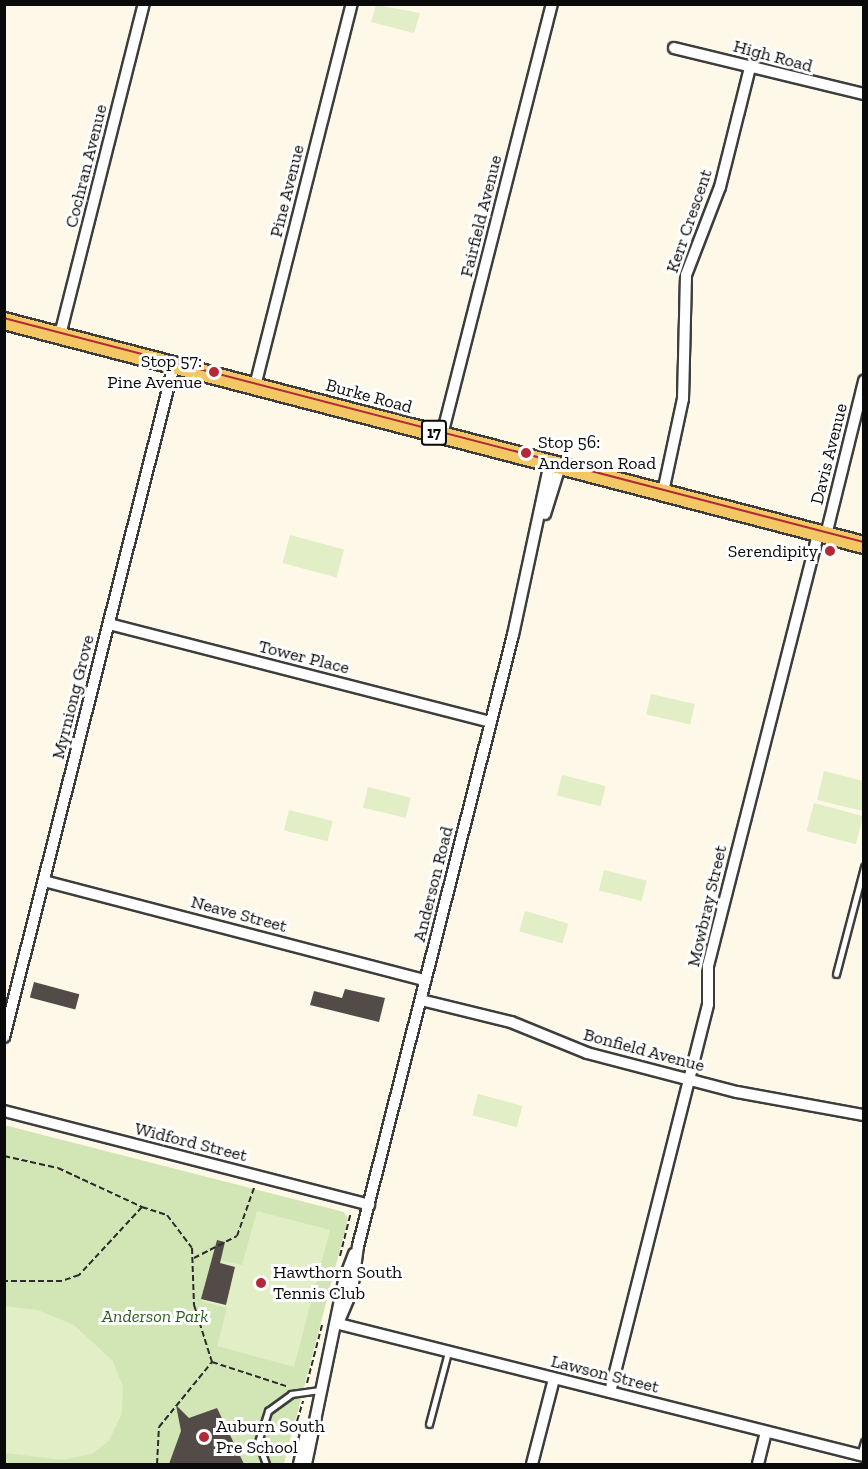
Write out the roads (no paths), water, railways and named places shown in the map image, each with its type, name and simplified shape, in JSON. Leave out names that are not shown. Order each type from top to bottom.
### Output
[{"type":"main road","name":"Burke Road","points":[[4,321],[864,545]]},
{"type":"street","name":"Cochran Avenue","points":[[60,336],[144,4]]},
{"type":"street","name":"Pine Avenue","points":[[255,386],[352,4]]},
{"type":"street","name":"Fairfield Avenue","points":[[442,435],[552,4]]},
{"type":"street","name":"High Road","points":[[674,48],[864,94]]},
{"type":"street","name":"Kerr Crescent","points":[[663,492],[683,399],[686,275],[720,187],[750,68]]},
{"type":"street","name":"Myrniong Grove","points":[[4,1037],[174,365]]},
{"type":"street","name":"Davis Avenue","points":[[822,534],[864,381]]},
{"type":"street","name":"Anderson Road","points":[[306,1464],[320,1390],[339,1323],[344,1280],[358,1246],[369,1204],[555,465]]},
{"type":"street","name":"Mowbray Street","points":[[610,1392],[708,1004],[708,966],[822,534]]},
{"type":"street","name":"Tower Place","points":[[109,624],[491,722]]},
{"type":"street","name":"Neave Street","points":[[44,880],[425,980]]},
{"type":"street","name":"Bonfield Avenue","points":[[421,1000],[511,1022],[573,1049],[690,1079],[864,1115]]},
{"type":"street","name":"Widford Street","points":[[4,1111],[369,1204]]},
{"type":"street","name":"Lawson Street","points":[[339,1323],[862,1455]]},
{"type":"street","points":[[532,1464],[554,1379]]},
{"type":"street","name":"Anderson Road","points":[[299,1464],[315,1412]]},
{"type":"street","points":[[758,1464],[766,1432]]},
{"type":"lane","points":[[836,974],[864,867]]},
{"type":"lane","points":[[429,1424],[448,1352]]},
{"type":"lane","points":[[266,1464],[258,1442],[263,1420],[276,1404],[304,1391],[320,1390]]},
{"type":"lane","points":[[862,1455],[864,1442]]},
{"type":"tram line","points":[[4,318],[864,542]]},
{"type":"place","name":"Stop 57: Pine Avenue","points":[[214,372]]},
{"type":"place","name":"Stop 56: Anderson Road","points":[[526,453]]},
{"type":"place","name":"Serendipity","points":[[830,551]]},
{"type":"place","name":"Hawthorn South Tennis Club","points":[[261,1283]]},
{"type":"place","name":"Auburn South Pre School","points":[[204,1437]]},
{"type":"park label","name":"Anderson Park","points":[[155,1316]]}]
